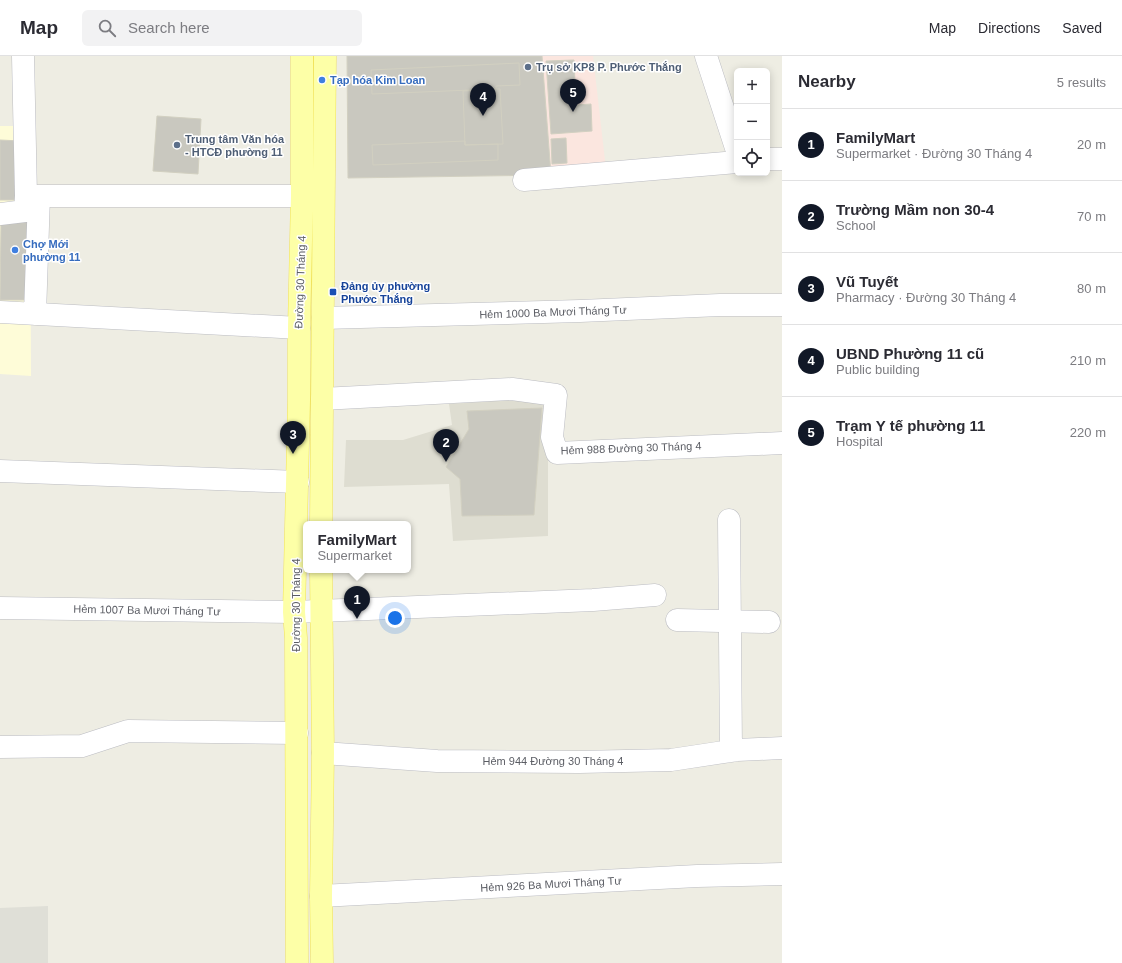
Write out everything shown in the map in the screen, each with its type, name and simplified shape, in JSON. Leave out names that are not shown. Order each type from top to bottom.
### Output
[{"type":"main road","name":"Đường 30 Tháng 4","points":[[297,963],[297,734],[296,638],[294,612],[300,400],[299,328],[302,196],[302,56]]},
{"type":"main road","name":"Đường 30 Tháng 4","points":[[321,521],[326,56]]},
{"type":"main road","points":[[321,573],[320,611],[323,753],[321,896],[322,963]]},
{"type":"street","points":[[24,56],[33,196],[35,314]]},
{"type":"street","points":[[706,56],[734,142]]},
{"type":"street","points":[[770,159],[782,159]]},
{"type":"street","points":[[524,180],[734,162]]},
{"type":"street","points":[[33,196],[302,196]]},
{"type":"street","points":[[0,214],[25,211],[33,196]]},
{"type":"street","name":"Hẻm 1000 Ba Mươi Tháng Tư","points":[[323,318],[580,312],[720,306],[782,306]]},
{"type":"street","points":[[0,312],[299,328]]},
{"type":"street","name":"Hẻm 988 Đường 30 Tháng 4","points":[[322,399],[512,389],[556,395],[552,437],[557,453],[782,443]]},
{"type":"street","points":[[0,471],[298,482]]},
{"type":"street","points":[[729,520],[731,751]]},
{"type":"street","name":"Hẻm 1007 Ba Mươi Tháng Tư","points":[[0,608],[294,612],[585,600],[656,595]]},
{"type":"street","points":[[677,620],[769,622]]},
{"type":"street","points":[[0,746],[82,746],[128,731],[297,734]]},
{"type":"street","name":"Hẻm 944 Đường 30 Tháng 4","points":[[323,753],[437,761],[580,762],[671,760],[731,751],[782,748]]},
{"type":"street","name":"Hẻm 926 Ba Mươi Tháng Tư","points":[[321,896],[697,876],[782,874]]},
{"type":"shaded area","points":[[542,56],[593,56],[606,169],[551,175]]},
{"type":"shaded area","name":"Chợ Mới phường 11","points":[[0,126],[30,126],[31,376],[0,374]]},
{"type":"shaded area","points":[[526,399],[548,405],[548,536],[453,541],[449,484],[344,487],[346,440],[403,440],[452,425],[449,404]]},
{"type":"shaded area","points":[[48,906],[48,963],[0,963],[0,908]]},
{"type":"building","points":[[347,56],[542,56],[551,175],[348,178]]},
{"type":"building","points":[[574,60],[576,105],[591,104],[592,131],[551,134],[546,61]]},
{"type":"building","points":[[519,63],[520,85],[496,86],[496,89],[372,94],[371,70]]},
{"type":"building","points":[[500,89],[503,144],[465,145],[463,91]]},
{"type":"building","name":"Trung tâm Văn hóa - HTCĐ phường 11","points":[[157,116],[201,119],[198,174],[153,171]]},
{"type":"building","points":[[566,138],[567,163],[552,164],[551,139]]},
{"type":"building","points":[[0,140],[21,141],[20,200],[0,200]]},
{"type":"building","points":[[465,141],[465,145],[498,144],[498,160],[373,165],[372,145]]},
{"type":"building","points":[[1,221],[31,221],[30,300],[0,300]]},
{"type":"building","points":[[542,408],[534,515],[462,516],[460,479],[446,467],[469,429],[467,411]]},
{"type":"place","name":"Trụ sở KP8 P. Phước Thắng","points":[[528,67]]},
{"type":"place","name":"Tạp hóa Kim Loan","points":[[322,80]]},
{"type":"place","name":"Trạm Y tế phường 11","points":[[573,112]]},
{"type":"place","name":"UBND Phường 11 cũ","points":[[483,116]]},
{"type":"place","name":"Trung tâm Văn hóa - HTCĐ phường 11","points":[[177,145]]},
{"type":"place","name":"Chợ Mới phường 11","points":[[15,250]]},
{"type":"place","name":"Đảng ủy phường Phước Thắng","points":[[333,292]]},
{"type":"place","name":"Vũ Tuyết","points":[[293,454]]},
{"type":"place","name":"Trường Mầm non 30-4","points":[[446,462]]},
{"type":"place","name":"FamilyMart","points":[[357,619]]}]
